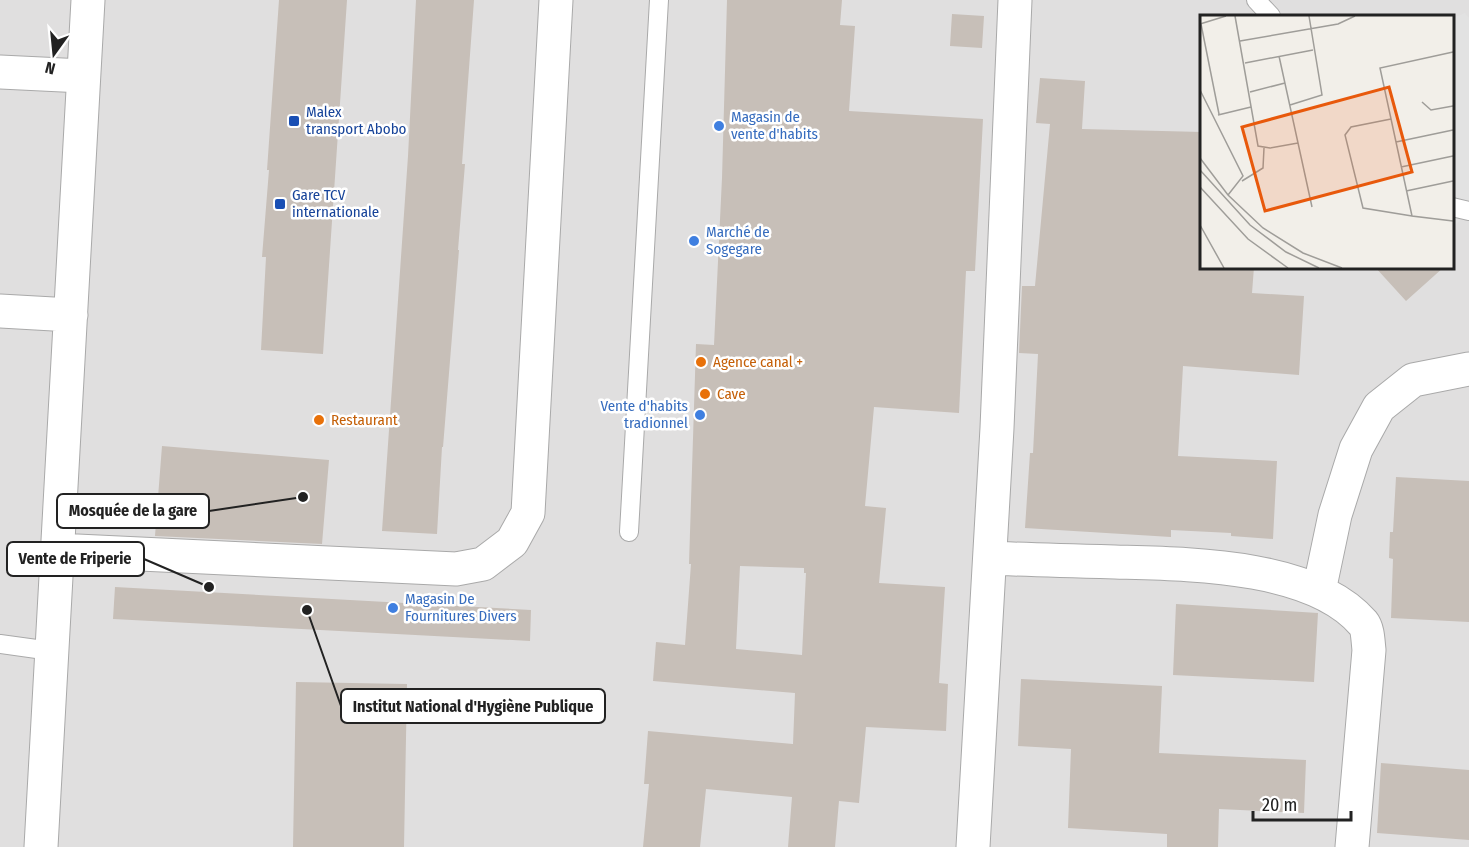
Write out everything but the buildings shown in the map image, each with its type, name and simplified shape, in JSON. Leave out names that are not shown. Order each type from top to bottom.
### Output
[{"type":"street","points":[[41,847],[87,0]]},
{"type":"street","points":[[56,550],[456,569],[483,564],[512,542],[528,513],[555,0]]},
{"type":"street","points":[[973,847],[991,558],[1015,0]]},
{"type":"street","points":[[0,72],[83,76]]},
{"type":"street","points":[[0,311],[71,315]]},
{"type":"street","points":[[1318,591],[1335,515],[1356,449],[1378,406],[1413,380],[1469,369]]},
{"type":"street","points":[[991,558],[1195,565],[1261,574],[1318,591],[1347,609],[1365,625],[1369,650],[1352,847]]},
{"type":"lane","points":[[629,532],[659,0]]},
{"type":"lane","points":[[1256,0],[1270,15]]},
{"type":"lane","points":[[1454,207],[1469,211]]},
{"type":"lane","points":[[0,645],[51,651]]},
{"type":"shaded area","points":[[0,0],[1469,0],[1469,847],[0,847]]},
{"type":"shaded area","points":[[1465,13],[1469,18],[1469,211],[1454,227],[1454,18]]},
{"type":"place","name":"Malex transport Abobo","points":[[294,121]]},
{"type":"place","name":"Magasin de vente d'habits","points":[[719,126]]},
{"type":"place","name":"Gare TCV internationale","points":[[280,204]]},
{"type":"place","name":"Marché de Sogegare","points":[[694,241]]},
{"type":"place","name":"Agence canal +","points":[[701,362]]},
{"type":"place","name":"Cave","points":[[705,394]]},
{"type":"place","name":"Vente d'habits tradionnel","points":[[700,415]]},
{"type":"place","name":"Restaurant","points":[[319,420]]},
{"type":"place","name":"Mosquée de la gare","points":[[303,497]]},
{"type":"place","name":"Vente de Friperie","points":[[209,587]]},
{"type":"place","name":"Magasin De Fournitures Divers","points":[[393,608]]},
{"type":"place","name":"Institut National d'Hygiène Publique","points":[[307,610]]}]
